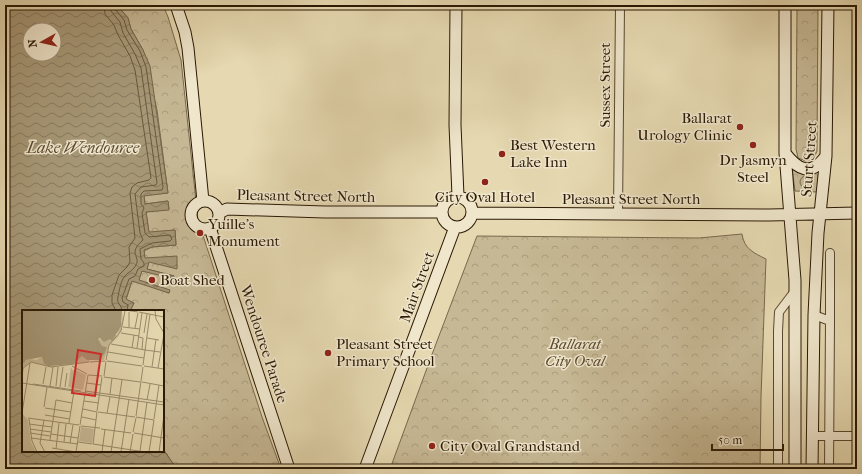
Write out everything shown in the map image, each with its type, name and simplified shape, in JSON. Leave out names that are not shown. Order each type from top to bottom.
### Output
[{"type":"street","points":[[176,5],[185,32],[188,48],[203,201]]},
{"type":"street","points":[[456,5],[455,125],[458,196]]},
{"type":"street","name":"Sussex Street","points":[[618,214],[620,5]]},
{"type":"street","name":"Sturt Street","points":[[785,5],[785,153],[795,291],[795,469]]},
{"type":"street","name":"Sturt Street","points":[[812,469],[815,273],[826,156],[828,5]]},
{"type":"street","points":[[785,153],[794,164],[806,169],[819,164],[826,156]]},
{"type":"street","points":[[458,196],[467,200],[472,207],[471,218],[462,227],[454,227],[446,223],[441,212],[442,207],[451,197],[458,196]]},
{"type":"street","points":[[203,201],[213,204],[219,212],[217,222],[210,228],[201,228],[194,223],[192,218],[192,209],[195,205],[203,201]]},
{"type":"street","name":"Pleasant Street North","points":[[219,212],[227,210],[441,212]]},
{"type":"street","name":"Pleasant Street North","points":[[472,213],[857,213]]},
{"type":"street","name":"Mair Street","points":[[365,469],[454,227]]},
{"type":"street","name":"Wendouree Parade","points":[[210,228],[289,469]]},
{"type":"street","points":[[829,469],[830,253]]},
{"type":"street","points":[[778,469],[779,312],[795,291]]},
{"type":"street","points":[[814,315],[830,321]]},
{"type":"street","points":[[812,436],[857,436]]},
{"type":"green space","points":[[117,5],[163,5],[168,17],[181,60],[198,220],[262,417],[281,469],[180,469],[174,465],[164,450],[164,310],[130,310],[134,303],[126,300],[132,280],[169,293],[169,290],[138,280],[142,271],[174,276],[147,269],[149,261],[145,259],[144,251],[152,247],[176,245],[175,230],[149,233],[146,212],[169,209],[168,201],[145,204],[144,195],[168,193],[157,110],[143,50],[131,29],[128,18]]},
{"type":"green space","points":[[797,5],[818,5],[817,151],[814,158],[806,161],[798,158],[796,149]]},
{"type":"green space","points":[[792,168],[820,169],[817,192],[795,191]]},
{"type":"green space","points":[[806,176],[810,178],[812,182],[810,186],[806,188],[802,186],[800,182],[802,178]]},
{"type":"green space","name":"Ballarat City Oval","points":[[742,234],[747,247],[766,259],[760,469],[390,469],[477,236],[699,238]]},
{"type":"water","name":"Lake Wendouree","points":[[5,5],[117,5],[128,18],[131,29],[150,66],[168,193],[144,196],[145,204],[168,201],[169,210],[146,212],[149,232],[175,230],[176,245],[152,247],[144,250],[145,258],[177,256],[177,269],[149,262],[147,269],[174,276],[174,279],[142,271],[139,280],[170,290],[169,293],[132,281],[126,299],[134,303],[130,310],[22,310],[22,452],[164,452],[164,450],[174,465],[180,469],[5,469]]},
{"type":"place","name":"Ballarat Urology Clinic","points":[[740,127]]},
{"type":"place","name":"Dr Jasmyn Steel","points":[[753,145]]},
{"type":"place","name":"Best Western Lake Inn","points":[[502,154]]},
{"type":"place","name":"City Oval Hotel","points":[[485,182]]},
{"type":"place","name":"Yuille's Monument","points":[[200,233]]},
{"type":"place","name":"Boat Shed","points":[[152,280]]},
{"type":"place","name":"Pleasant Street Primary School","points":[[328,353]]},
{"type":"place","name":"City Oval Grandstand","points":[[432,446]]}]
